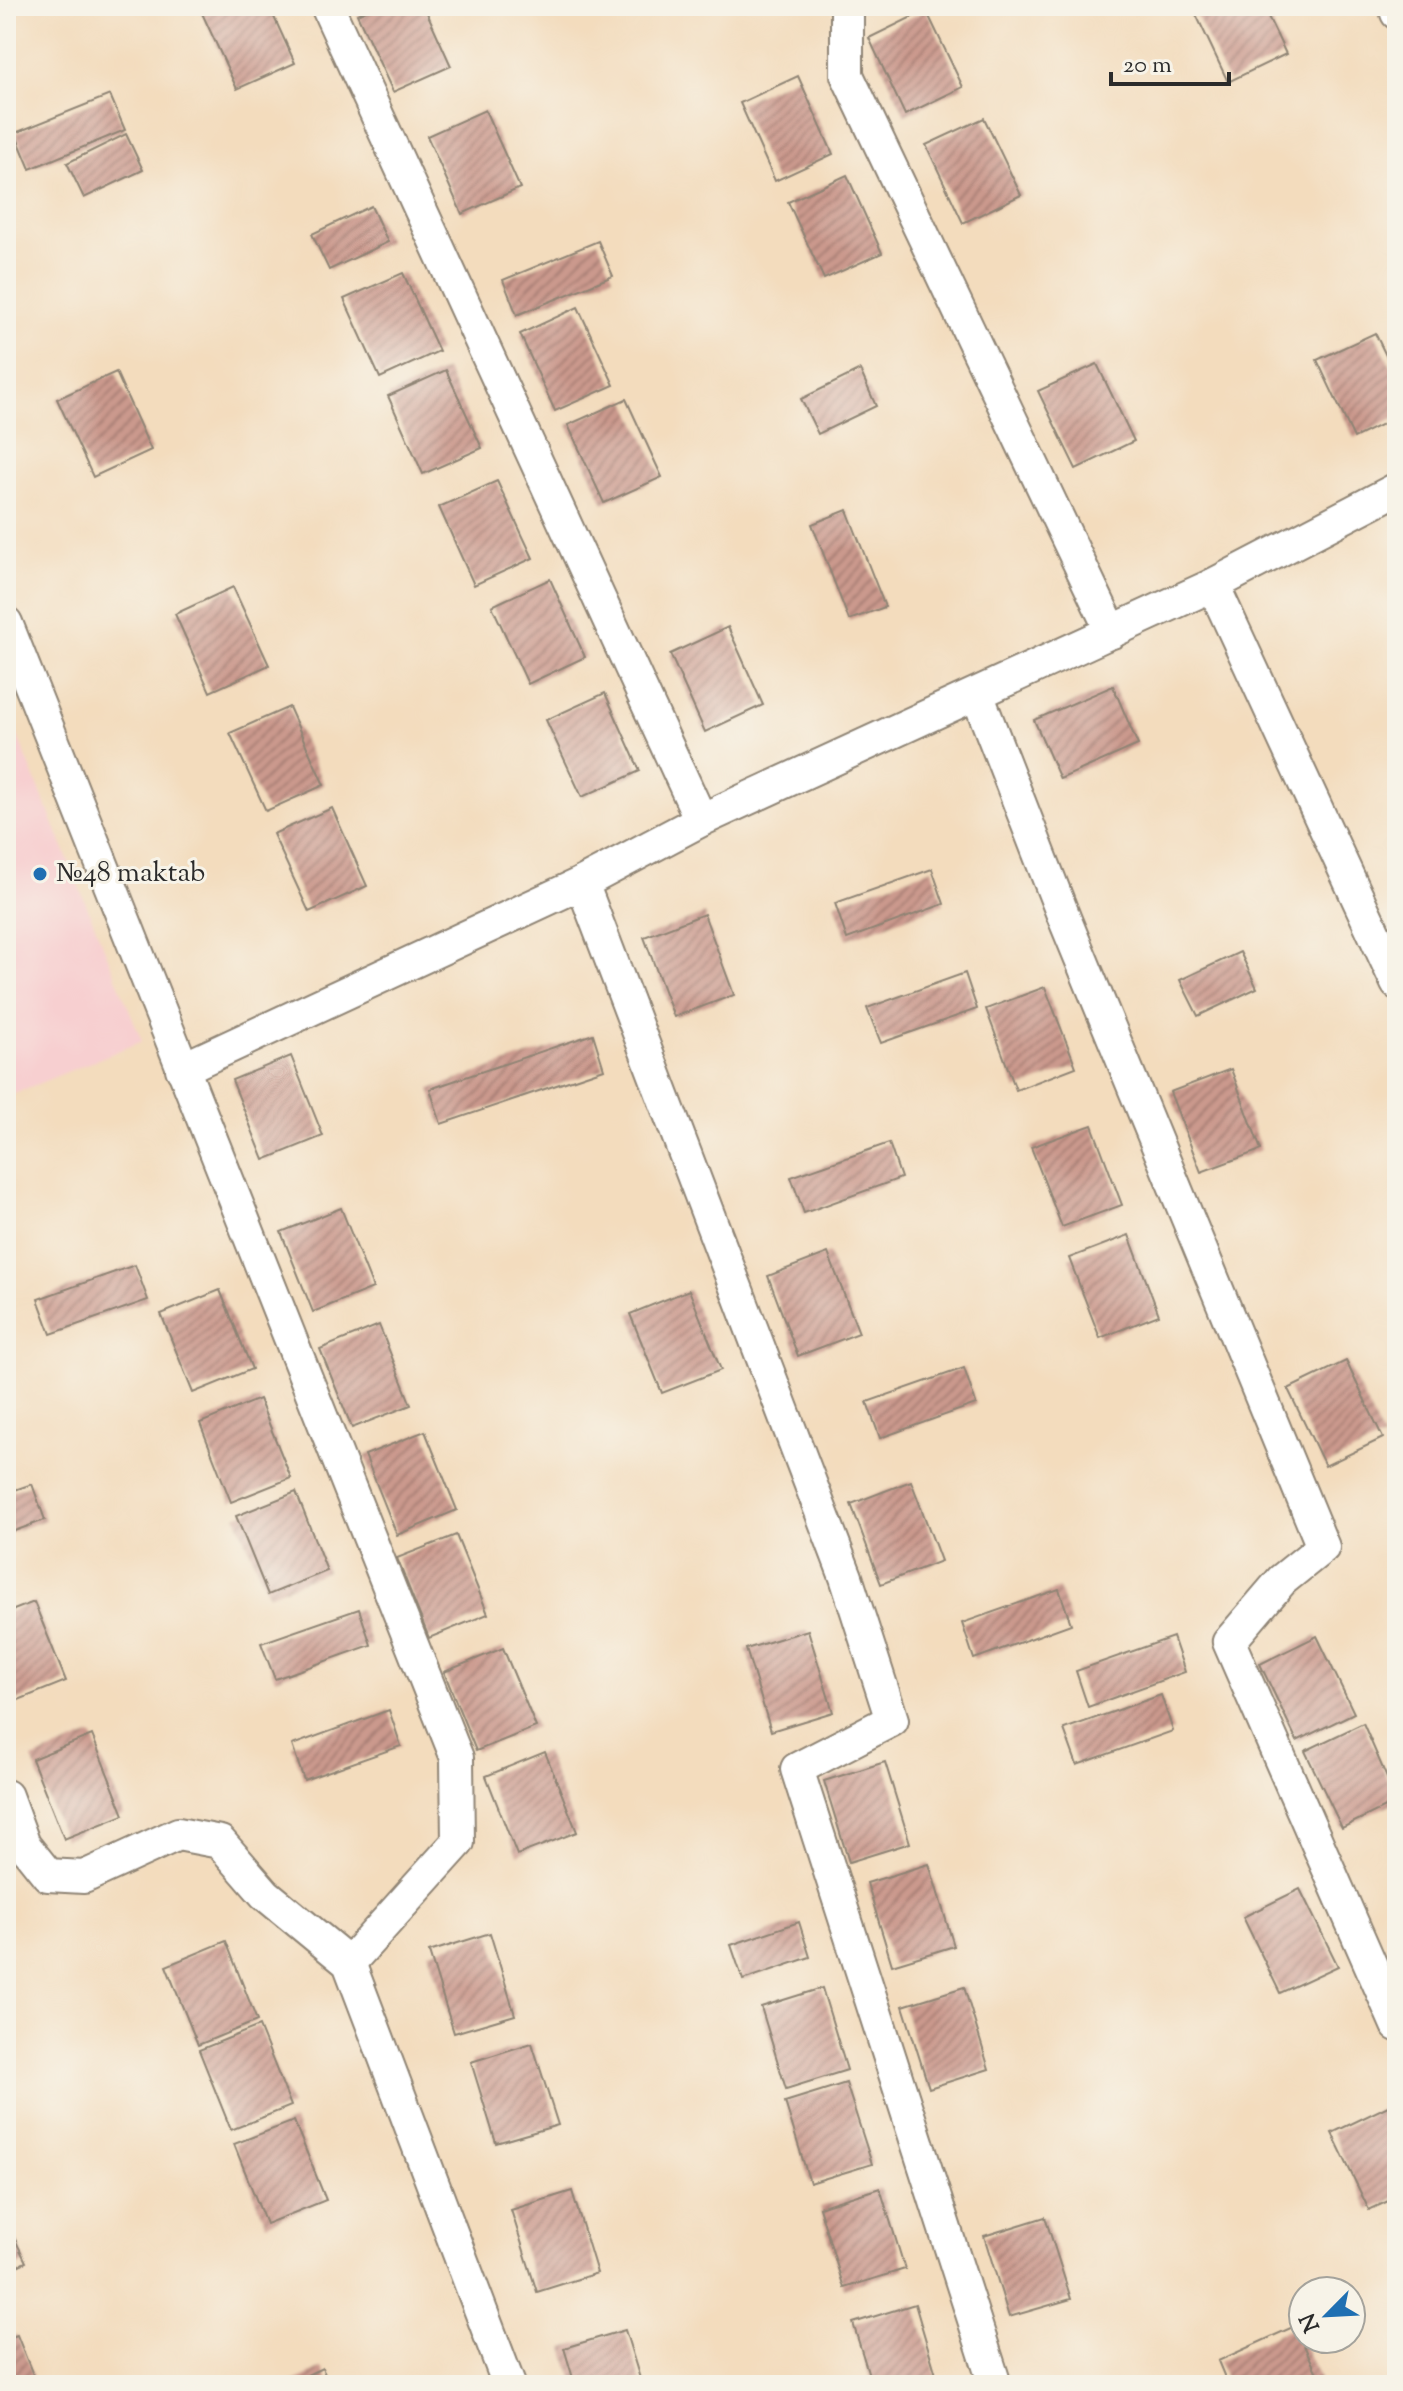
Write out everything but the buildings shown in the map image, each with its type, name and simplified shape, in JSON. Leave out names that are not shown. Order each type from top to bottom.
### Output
[{"type":"street","points":[[327,6],[701,820]]},
{"type":"street","points":[[847,6],[847,75],[1112,632]]},
{"type":"street","points":[[1395,6],[1397,13]]},
{"type":"street","points":[[182,1069],[582,883],[701,820],[1213,585],[1397,489]]},
{"type":"street","points":[[1213,585],[1397,983]]},
{"type":"street","points":[[6,623],[457,1758],[458,1842],[349,1963]]},
{"type":"street","points":[[977,694],[1065,920],[1323,1547],[1282,1580],[1229,1642],[1397,2025]]},
{"type":"street","points":[[582,883],[846,1577],[892,1720],[797,1769],[995,2385]]},
{"type":"street","points":[[6,1796],[24,1845],[48,1875],[84,1877],[178,1834],[220,1842],[265,1894],[349,1963],[509,2385]]},
{"type":"shaded area","name":"№48 maktab","points":[[6,707],[142,1041],[6,1097]]},
{"type":"place","name":"№48 maktab","points":[[40,874]]}]
